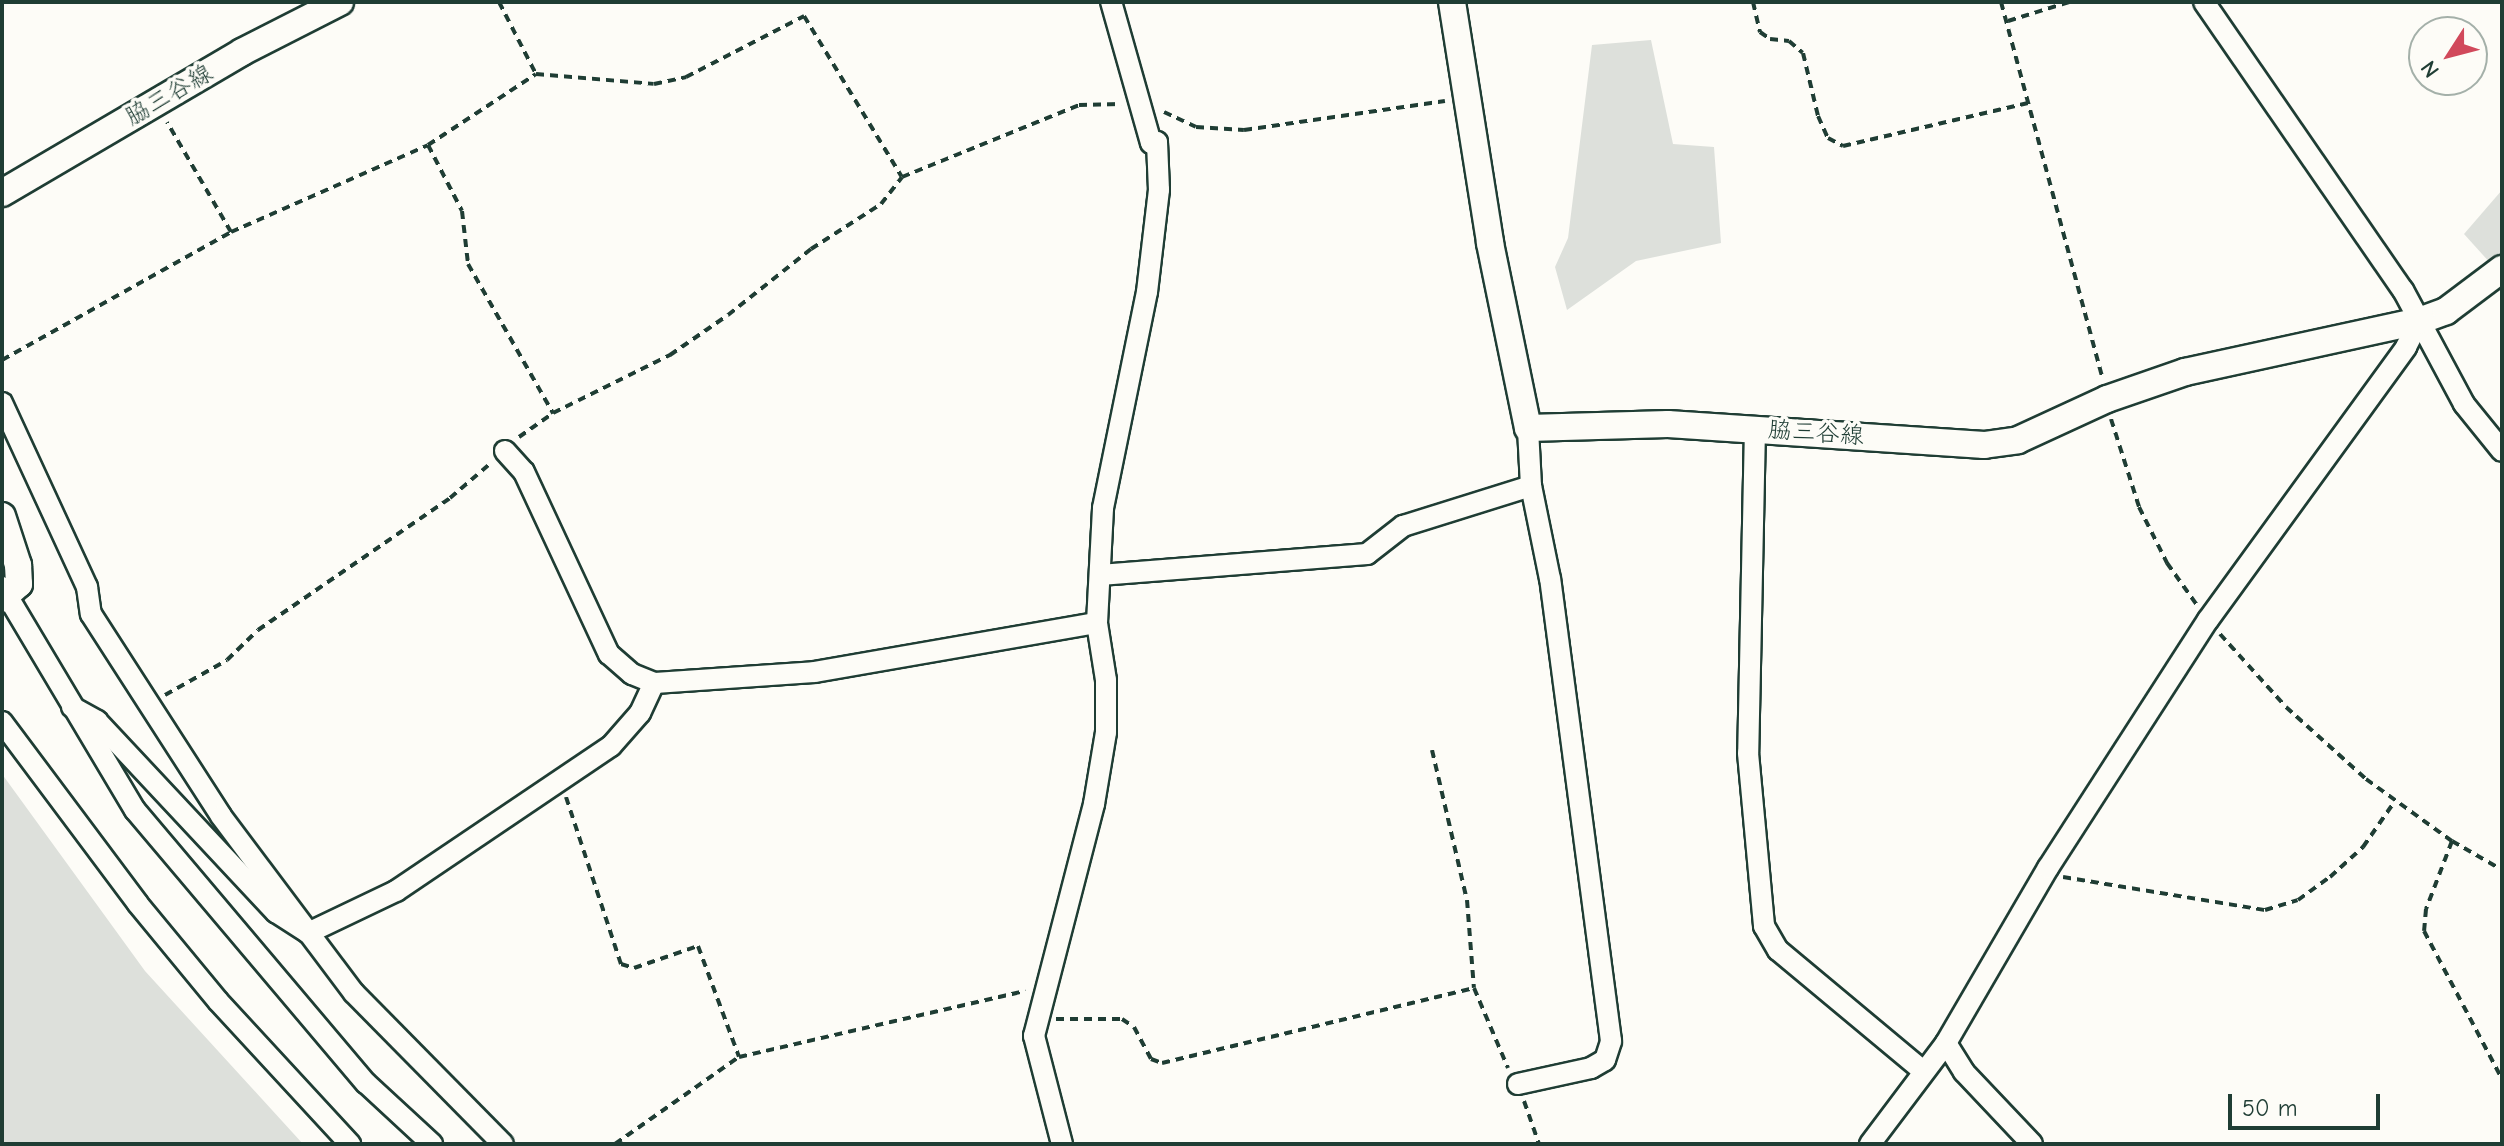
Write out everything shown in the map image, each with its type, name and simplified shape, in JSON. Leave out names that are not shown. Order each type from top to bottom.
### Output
[{"type":"main road","name":"脇三谷線","points":[[2,193],[156,103],[340,2]]},
{"type":"main road","points":[[1452,2],[1470,97],[1490,243],[1528,428]]},
{"type":"main road","name":"脇三谷線","points":[[1528,428],[1755,428],[1984,445],[2018,440],[2107,399],[2185,372],[2419,321],[2446,311],[2502,269]]},
{"type":"main road","points":[[2,516],[18,565],[19,584],[4,594]]},
{"type":"street","points":[[1062,1144],[1034,1036],[1043,988],[1094,804],[1106,732],[1106,680],[1097,623],[1103,508],[1147,292],[1159,190],[1157,142],[1151,143],[1143,103],[1111,2]]},
{"type":"street","points":[[2204,2],[2403,290],[2464,404],[2502,451]]},
{"type":"street","points":[[1870,1144],[1921,1069],[1946,1043],[2045,873],[2208,620],[2406,347],[2419,321]]},
{"type":"street","points":[[2,403],[87,587],[91,614],[221,816],[354,993],[503,1144]]},
{"type":"street","points":[[1518,1084],[1591,1068],[1605,1060],[1611,1041],[1563,707],[1550,579],[1531,486],[1528,428]]},
{"type":"street","points":[[1755,428],[1748,753],[1764,926],[1778,950],[1921,1069]]},
{"type":"street","points":[[505,451],[524,472],[609,654],[632,674],[654,683],[815,672],[1097,623]]},
{"type":"street","points":[[1100,575],[1367,554],[1403,526],[1531,486]]},
{"type":"street","points":[[4,594],[135,810],[222,919],[366,1083],[432,1144]]},
{"type":"street","points":[[308,933],[396,891],[611,746],[640,713],[654,683]]},
{"type":"street","points":[[72,707],[97,721],[276,912],[308,933]]},
{"type":"street","points":[[2,722],[158,928],[350,1144]]},
{"type":"street","points":[[1946,1043],[1964,1072],[2032,1144]]},
{"type":"path","points":[[499,2],[536,74]]},
{"type":"path","points":[[1753,2],[1760,32],[1770,39],[1789,41],[1803,53],[1818,116],[1828,138],[1843,146],[2028,103]]},
{"type":"path","points":[[2001,2],[2107,399],[2139,507],[2167,563],[2208,620],[2286,707],[2396,801],[2452,841],[2502,870]]},
{"type":"path","points":[[2008,21],[2069,2]]},
{"type":"path","points":[[2,360],[231,232],[428,145],[536,74],[654,84],[686,77],[804,16],[902,177]]},
{"type":"path","points":[[149,704],[227,660],[258,630],[450,498],[553,413],[670,355],[716,323],[811,249],[881,204],[902,177],[1079,105],[1143,103],[1196,127],[1244,130],[1470,97]]},
{"type":"path","points":[[156,103],[231,232]]},
{"type":"path","points":[[428,145],[462,211],[468,264],[553,413]]},
{"type":"path","points":[[1432,750],[1467,900],[1474,988],[1501,1058],[1518,1084],[1539,1144]]},
{"type":"path","points":[[560,779],[621,964],[634,968],[698,946],[739,1057]]},
{"type":"path","points":[[2045,873],[2265,910],[2298,900],[2330,877],[2363,847],[2396,801]]},
{"type":"path","points":[[2452,841],[2426,909],[2424,931],[2502,1079]]},
{"type":"path","points":[[615,1144],[739,1057],[1043,988]]},
{"type":"path","points":[[1038,1017],[1122,1019],[1134,1027],[1151,1059],[1162,1063],[1474,988]]},
{"type":"shaded area","points":[[1651,40],[1673,144],[1714,147],[1721,243],[1636,261],[1567,310],[1555,267],[1568,238],[1592,45]]},
{"type":"shaded area","points":[[2502,190],[2502,257],[2492,265],[2464,234]]},
{"type":"shaded area","points":[[2,774],[145,971],[303,1144],[2,1144]]}]
